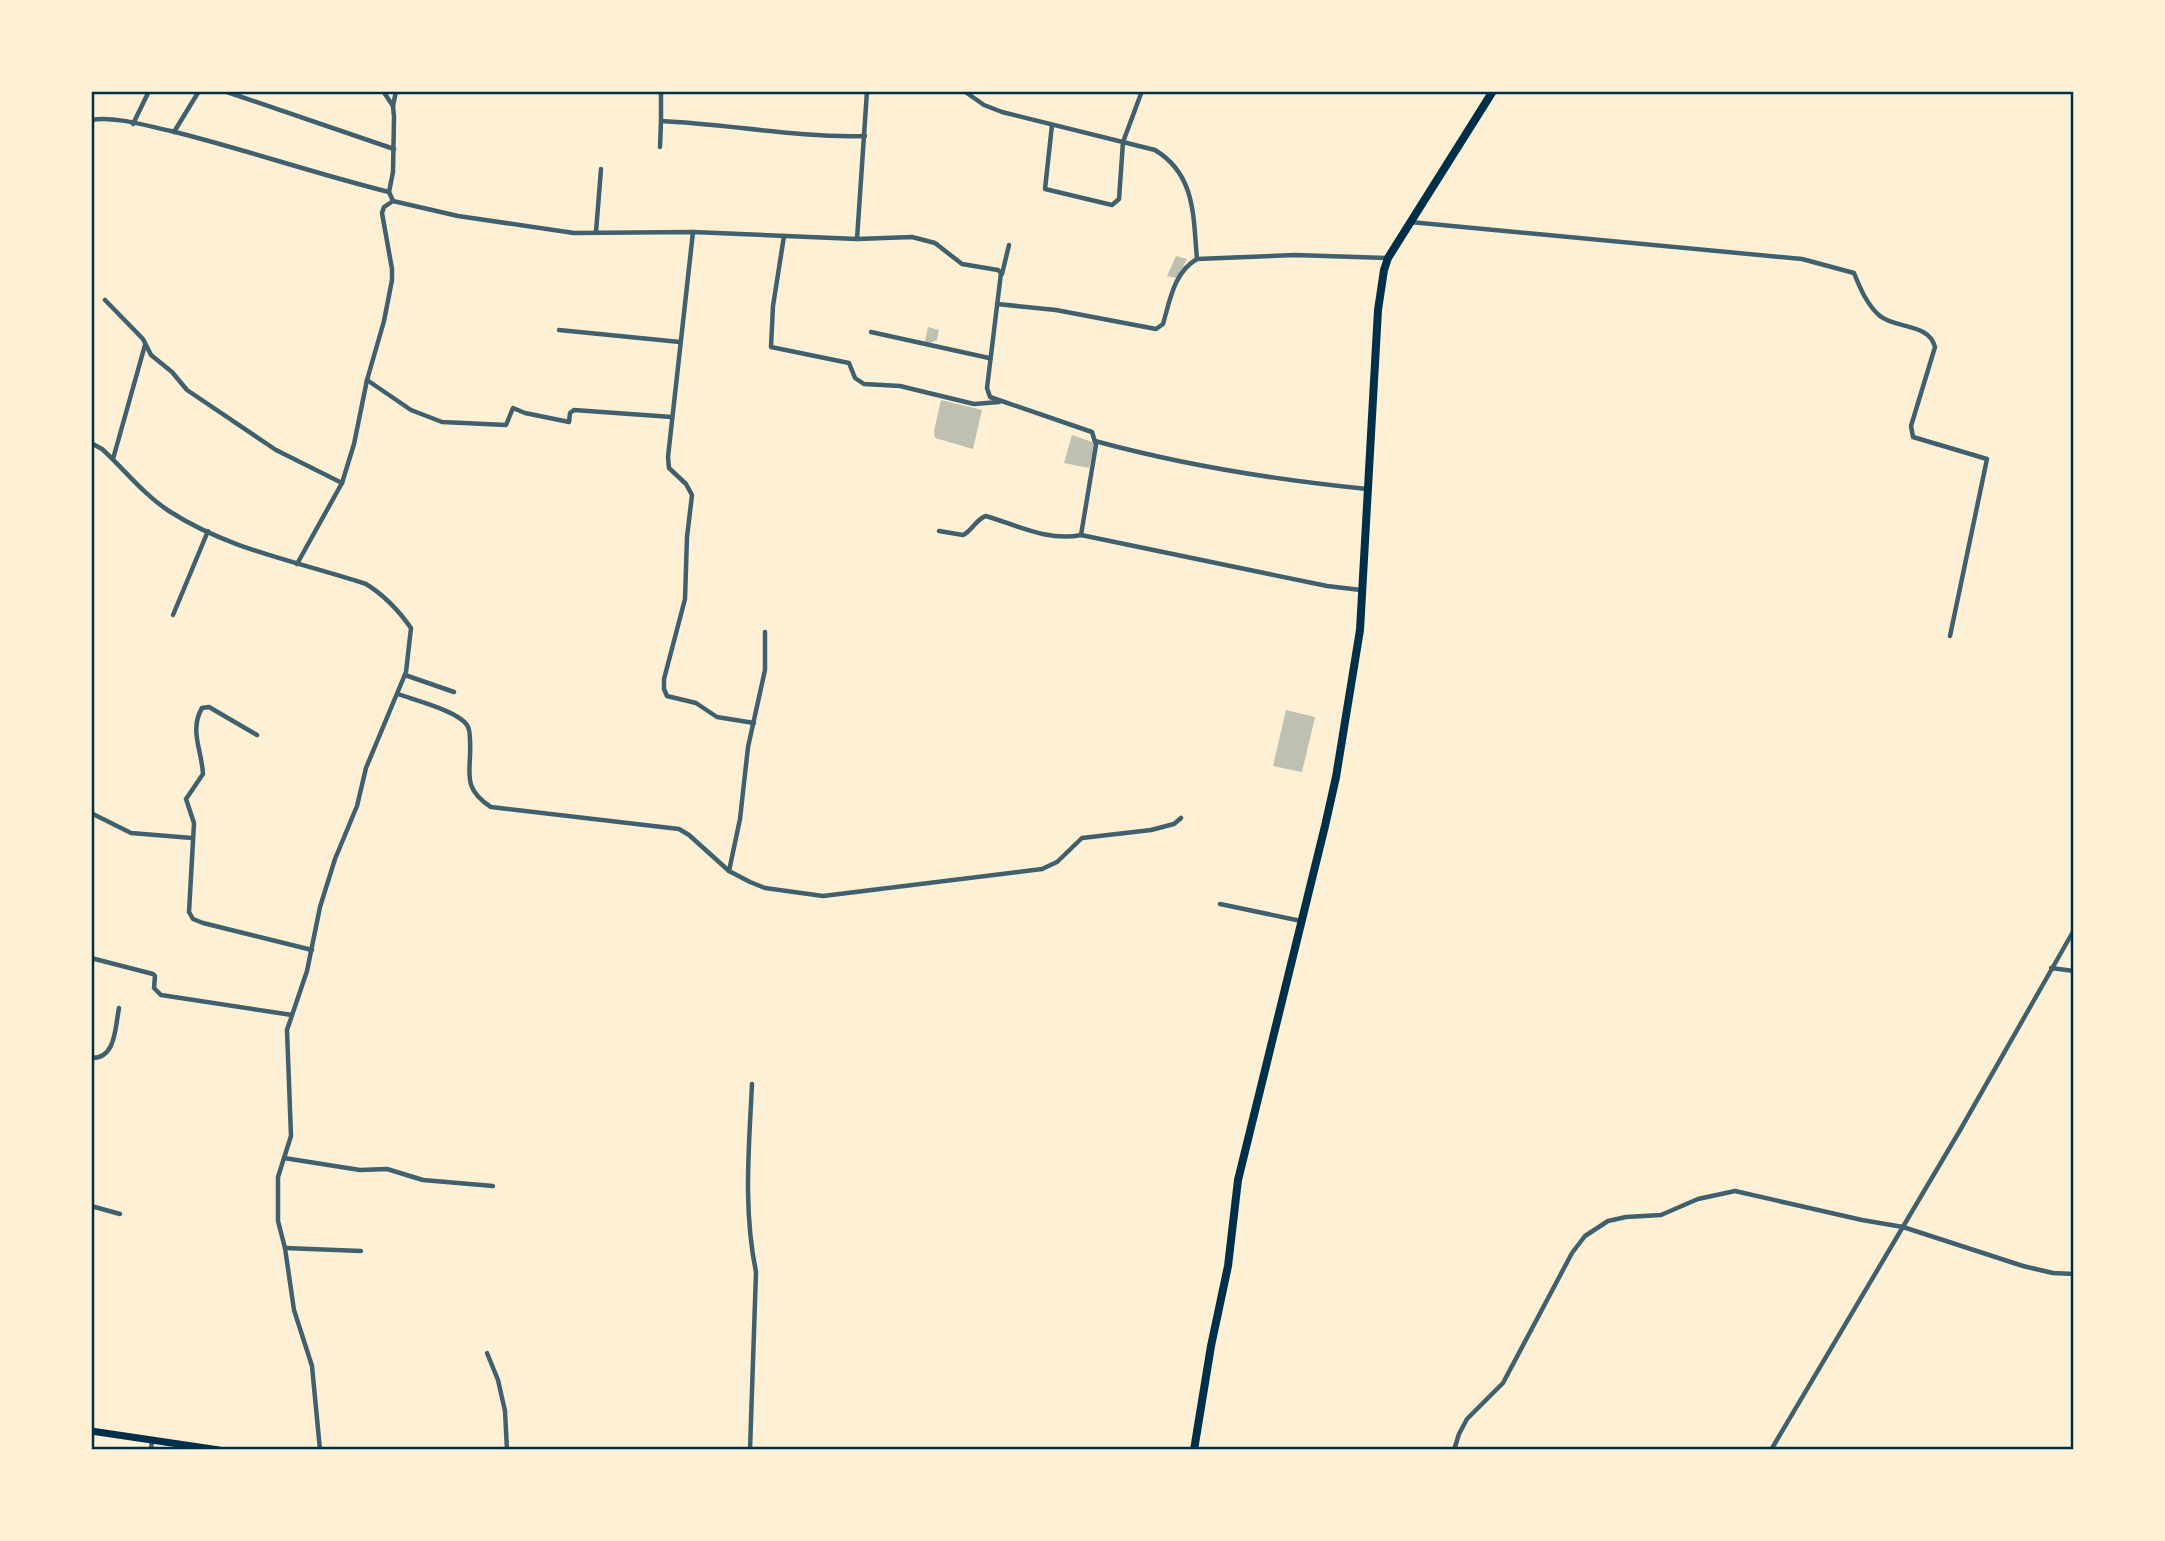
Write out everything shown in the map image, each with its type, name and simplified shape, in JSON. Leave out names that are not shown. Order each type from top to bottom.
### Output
[{"type":"main road","points":[[1194,1450],[1211,1346],[1228,1266],[1234,1199],[1336,778],[1360,630],[1378,310],[1384,270],[1409,222],[1493,91]]},
{"type":"main road","points":[[91,1431],[152,1440],[174,1447],[219,1450]]},
{"type":"street","points":[[133,124],[149,91]]},
{"type":"street","points":[[174,132],[199,91]]},
{"type":"street","points":[[224,91],[394,149]]},
{"type":"street","points":[[383,91],[393,107]]},
{"type":"street","points":[[393,201],[389,192],[396,91]]},
{"type":"street","points":[[660,147],[661,91]]},
{"type":"street","points":[[857,239],[867,91]]},
{"type":"street","points":[[964,91],[1002,112],[1155,150],[1173,162],[1182,173],[1193,219],[1197,258]]},
{"type":"street","points":[[1052,124],[1044,185],[1048,191],[1115,204],[1119,196],[1124,142],[1142,91]]},
{"type":"street","points":[[91,120],[133,124],[229,145],[330,177],[389,192]]},
{"type":"street","points":[[661,121],[827,137],[864,136]]},
{"type":"street","points":[[596,232],[601,169]]},
{"type":"street","points":[[297,564],[342,483],[355,444],[367,380],[390,296],[393,269],[382,213],[384,207],[393,201],[506,225],[574,233],[693,232],[857,239],[890,236],[921,238],[935,243],[962,264],[998,270],[1001,275]]},
{"type":"street","points":[[1409,222],[1802,259],[1854,273],[1869,303],[1882,318],[1924,332],[1934,341],[1935,347],[1911,426],[1913,438],[1987,460],[1950,635]]},
{"type":"street","points":[[693,232],[672,417],[669,468],[686,484],[692,495],[684,599],[669,658],[664,692],[667,696],[696,702],[717,717],[754,723]]},
{"type":"street","points":[[784,236],[773,306],[771,347],[849,363],[855,379],[864,384],[895,386],[974,404],[1000,402]]},
{"type":"street","points":[[1009,245],[1001,275],[989,358],[987,393],[1000,402],[1092,432],[1095,441],[1081,535]]},
{"type":"street","points":[[997,304],[1056,310],[1159,328],[1163,324],[1181,272],[1197,258],[1295,255],[1388,258]]},
{"type":"street","points":[[105,300],[145,344],[150,355],[172,372],[189,391],[276,450],[342,483]]},
{"type":"street","points":[[559,330],[680,342]]},
{"type":"street","points":[[871,332],[989,358]]},
{"type":"street","points":[[113,459],[145,344]]},
{"type":"street","points":[[367,380],[411,410],[442,422],[506,425],[512,408],[569,422],[570,412],[574,410],[672,417]]},
{"type":"street","points":[[1095,441],[1146,455],[1323,485],[1367,489]]},
{"type":"street","points":[[91,443],[113,459],[166,509],[189,523],[243,547],[366,584],[378,592],[411,628],[405,675],[366,768],[357,806],[335,859],[320,907],[312,950],[287,1030],[290,1136],[278,1177],[278,1221],[285,1248],[294,1310],[313,1366],[320,1450]]},
{"type":"street","points":[[939,531],[962,536],[971,530],[980,518],[986,516],[1060,538],[1081,535],[1327,586],[1361,590]]},
{"type":"street","points":[[173,615],[208,531]]},
{"type":"street","points":[[729,871],[738,833],[746,759],[766,664],[765,632]]},
{"type":"street","points":[[405,675],[454,692]]},
{"type":"street","points":[[398,694],[458,717],[467,724],[470,786],[480,800],[491,807],[679,829],[729,871],[765,888],[823,896],[1042,869],[1057,862],[1082,838],[1151,830],[1174,824],[1181,818]]},
{"type":"street","points":[[257,736],[209,708],[202,708],[200,712],[196,737],[203,774],[186,799],[193,817],[188,907],[193,919],[234,933],[312,950]]},
{"type":"street","points":[[91,813],[131,833],[192,838]]},
{"type":"street","points":[[1220,904],[1301,921]]},
{"type":"street","points":[[1771,1450],[2074,930]]},
{"type":"street","points":[[91,957],[153,974],[155,988],[161,995],[292,1015]]},
{"type":"street","points":[[2051,968],[2074,971]]},
{"type":"street","points":[[91,1058],[101,1057],[110,1049],[119,1008]]},
{"type":"street","points":[[750,1450],[756,1272],[750,1244],[746,1192],[752,1084]]},
{"type":"street","points":[[284,1158],[360,1170],[387,1169],[423,1180],[493,1186]]},
{"type":"street","points":[[1454,1450],[1467,1419],[1503,1383],[1572,1253],[1585,1236],[1616,1218],[1661,1214],[1698,1199],[1735,1191],[1903,1227],[2023,1266],[2053,1273],[2074,1274]]},
{"type":"street","points":[[91,1206],[120,1214]]},
{"type":"street","points":[[285,1248],[361,1251]]},
{"type":"street","points":[[487,1353],[498,1380],[505,1411],[508,1450]]},
{"type":"street","points":[[151,1450],[152,1440]]},
{"type":"building","points":[[1176,256],[1187,259],[1177,278],[1167,276]]},
{"type":"building","points":[[928,327],[939,330],[937,340],[930,343],[925,342]]},
{"type":"building","points":[[941,400],[982,410],[973,449],[935,438]]},
{"type":"building","points":[[1072,435],[1092,442],[1094,446],[1089,468],[1064,463]]},
{"type":"building","points":[[1286,710],[1315,717],[1302,772],[1273,766]]}]
